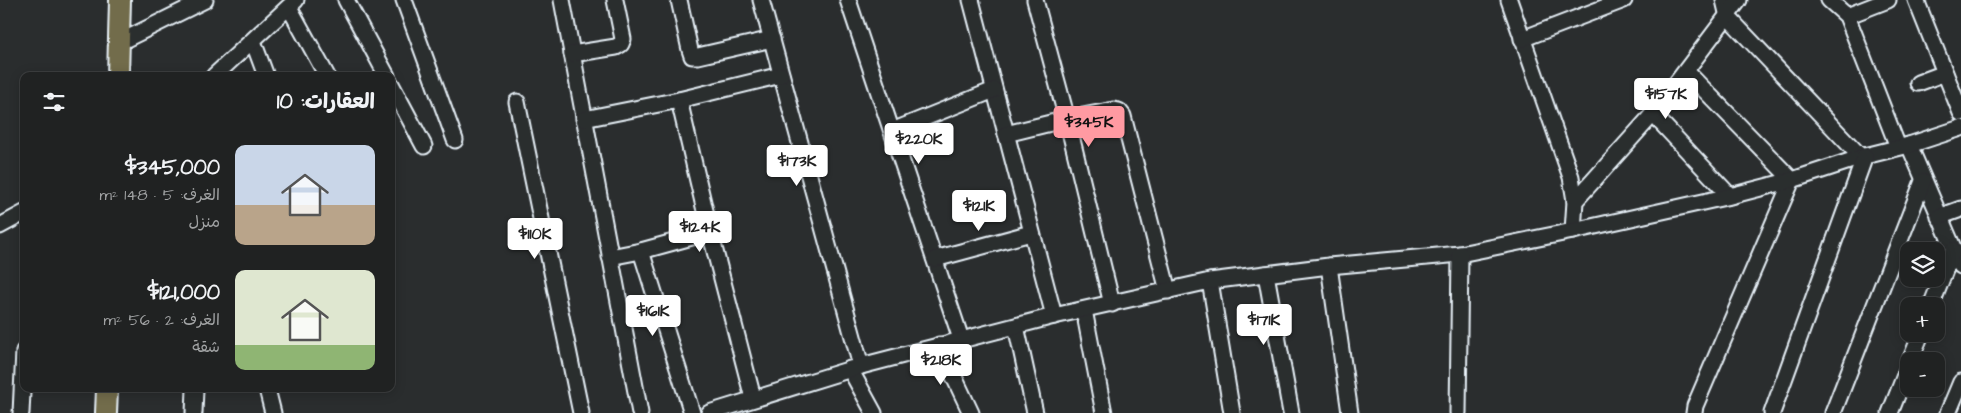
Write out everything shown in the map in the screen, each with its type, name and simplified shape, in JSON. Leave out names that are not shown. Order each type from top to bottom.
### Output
[{"type":"main road","points":[[118,72],[120,0]]},
{"type":"main road","points":[[106,413],[107,392]]},
{"type":"street","points":[[118,44],[205,0]]},
{"type":"street","points":[[346,0],[385,72]]},
{"type":"street","points":[[404,0],[455,140]]},
{"type":"street","points":[[562,0],[640,413]]},
{"type":"street","points":[[572,54],[616,47],[621,44],[623,39],[615,0]]},
{"type":"street","points":[[679,0],[692,56],[772,39]]},
{"type":"street","points":[[761,0],[782,75],[856,367],[874,413]]},
{"type":"street","points":[[848,0],[961,339]]},
{"type":"street","points":[[970,0],[1054,316]]},
{"type":"street","points":[[1035,0],[1067,119],[1112,304]]},
{"type":"street","points":[[1509,0],[1571,177],[1576,201],[1573,231]]},
{"type":"street","points":[[1522,39],[1624,0]]},
{"type":"street","points":[[1724,0],[1728,17],[1863,156]]},
{"type":"street","points":[[1576,201],[1652,114],[1728,17],[1739,0]]},
{"type":"street","points":[[1829,0],[1848,16],[1904,146],[1924,181],[1961,266]]},
{"type":"street","points":[[1848,16],[1888,0]]},
{"type":"street","points":[[1916,0],[1961,113]]},
{"type":"street","points":[[218,72],[292,4],[325,72]]},
{"type":"street","points":[[253,41],[265,72]]},
{"type":"street","points":[[1686,71],[1792,180]]},
{"type":"street","points":[[1918,83],[1945,72]]},
{"type":"street","points":[[584,119],[679,100],[782,75]]},
{"type":"street","points":[[892,131],[994,90]]},
{"type":"street","points":[[395,92],[424,146]]},
{"type":"street","points":[[679,100],[710,232],[753,398]]},
{"type":"street","points":[[517,102],[581,413]]},
{"type":"street","points":[[1006,134],[1067,119],[1114,110],[1119,111],[1123,116],[1168,291]]},
{"type":"street","points":[[1652,114],[1730,196]]},
{"type":"street","points":[[709,413],[736,409],[753,398],[856,367],[1054,316],[1210,281],[1329,266],[1460,254],[1573,231],[1730,196],[1792,180],[1863,156],[1904,146],[1961,128]]},
{"type":"street","points":[[1772,413],[1863,156]]},
{"type":"street","points":[[1694,413],[1695,406],[1792,180]]},
{"type":"street","points":[[1833,413],[1924,181]]},
{"type":"street","points":[[1939,217],[1961,209]]},
{"type":"street","points":[[0,226],[20,215]]},
{"type":"street","points":[[610,257],[641,251],[710,232]]},
{"type":"street","points":[[935,259],[1031,233]]},
{"type":"street","points":[[1935,297],[1953,250]]},
{"type":"street","points":[[641,251],[692,413]]},
{"type":"street","points":[[1458,413],[1460,254]]},
{"type":"street","points":[[1329,266],[1350,413]]},
{"type":"street","points":[[1266,274],[1291,413]]},
{"type":"street","points":[[1210,281],[1232,413]]},
{"type":"street","points":[[1084,310],[1104,413]]},
{"type":"street","points":[[1016,326],[1035,413]]},
{"type":"street","points":[[939,345],[971,413]]},
{"type":"street","points":[[1948,413],[1961,382]]},
{"type":"street","points":[[1890,413],[1900,388]]},
{"type":"street","points":[[21,413],[22,392]]},
{"type":"street","points":[[194,413],[195,392]]},
{"type":"street","points":[[268,392],[273,413]]}]
